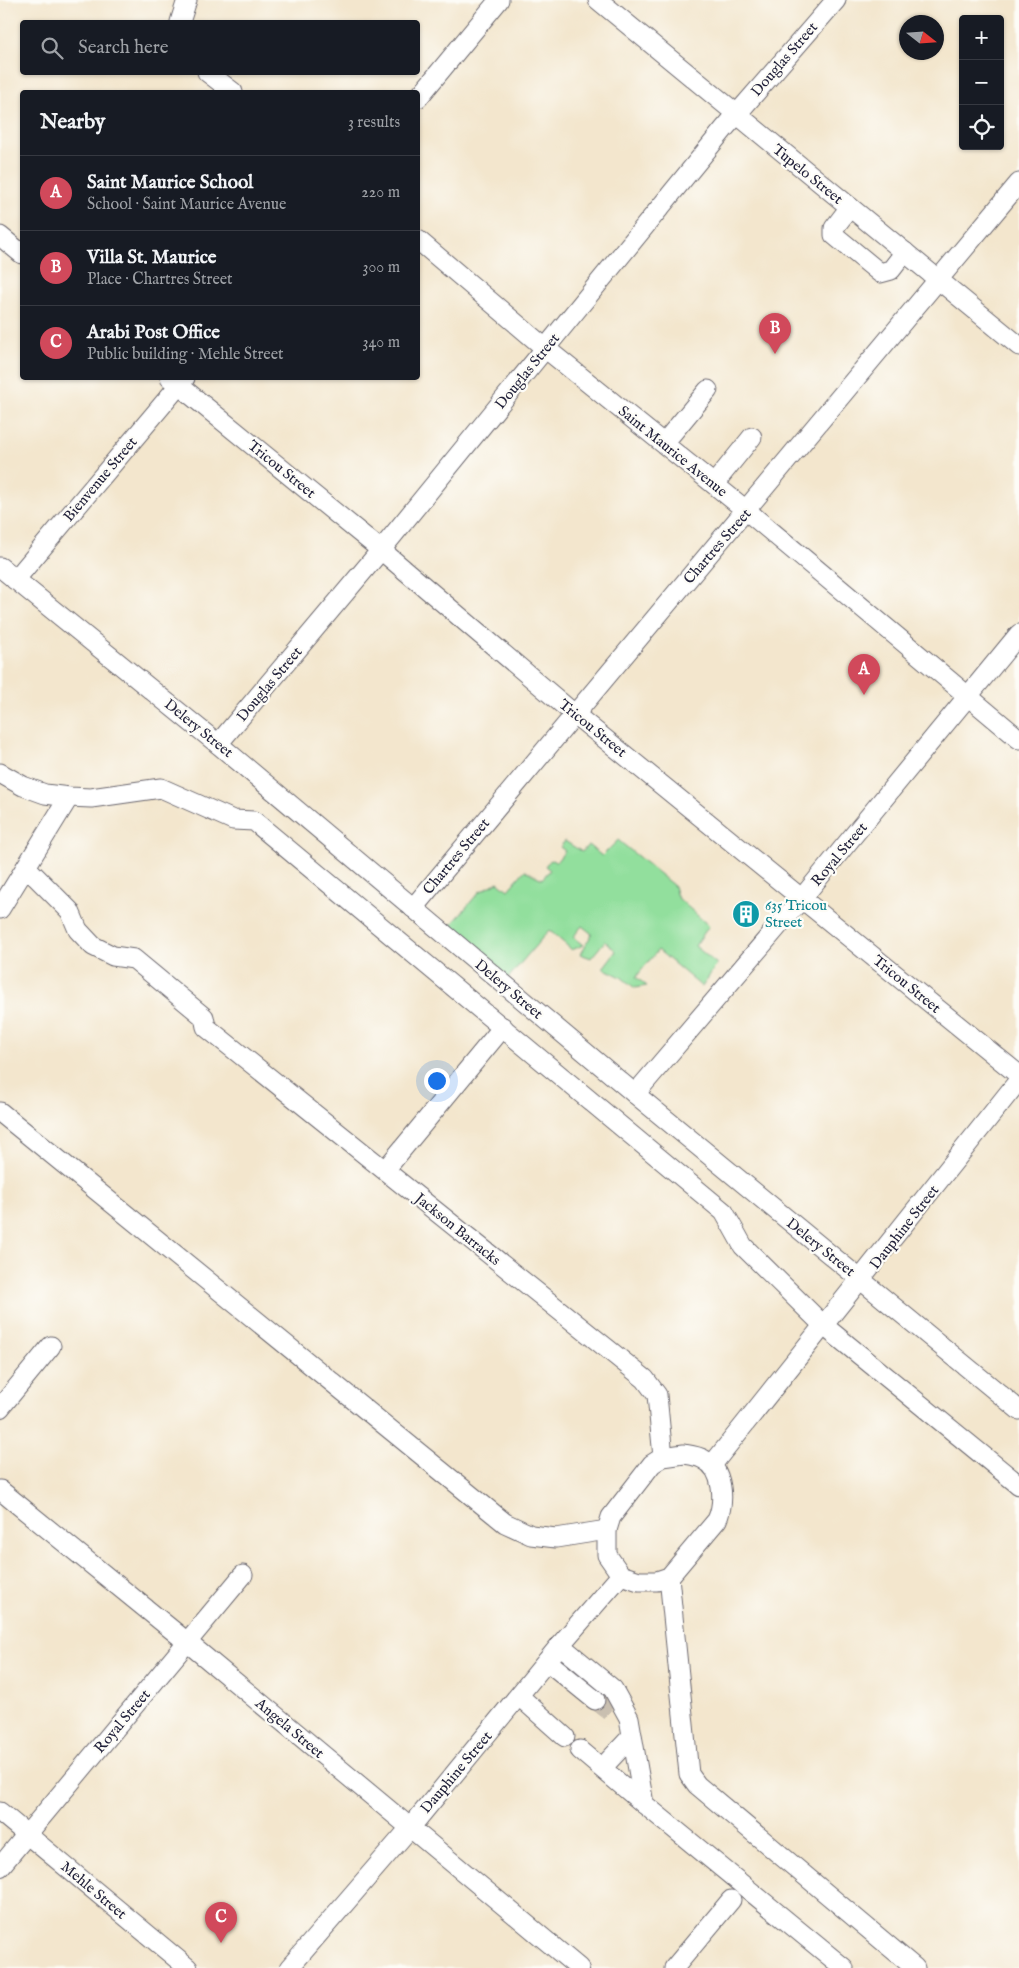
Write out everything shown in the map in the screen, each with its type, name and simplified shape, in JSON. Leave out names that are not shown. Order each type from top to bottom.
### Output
[{"type":"street","points":[[181,20],[187,0]]},
{"type":"street","points":[[420,96],[499,0]]},
{"type":"street","name":"Tupelo Street","points":[[598,0],[1019,346]]},
{"type":"street","name":"Douglas Street","points":[[218,744],[381,550],[736,115],[836,0]]},
{"type":"street","points":[[210,75],[229,90]]},
{"type":"street","name":"Chartres Street","points":[[413,908],[574,713],[747,511],[1019,183]]},
{"type":"street","points":[[850,207],[834,228],[834,235],[880,273],[891,270],[905,252]]},
{"type":"street","points":[[0,236],[20,252]]},
{"type":"street","name":"Saint Maurice Avenue","points":[[420,242],[546,348],[747,511],[1019,739]]},
{"type":"street","name":"Tricou Street","points":[[178,380],[574,713],[1019,1075]]},
{"type":"street","name":"Bienvenue Street","points":[[16,580],[178,380]]},
{"type":"street","points":[[664,443],[708,390]]},
{"type":"street","points":[[714,484],[752,437]]},
{"type":"street","name":"Delery Street","points":[[0,567],[218,744],[635,1094],[1019,1410]]},
{"type":"street","name":"Royal Street","points":[[635,1094],[802,898],[1019,634]]},
{"type":"street","points":[[0,773],[23,786],[45,794],[68,797],[91,798],[161,788],[234,820],[254,821],[724,1212],[743,1246],[823,1325],[1019,1486]]},
{"type":"street","points":[[0,909],[68,797]]},
{"type":"street","name":"Jackson Barracks","points":[[26,867],[70,911],[78,930],[92,946],[112,956],[134,959],[204,1017],[206,1027],[645,1379],[657,1395],[663,1457]]},
{"type":"street","points":[[385,1170],[502,1027]]},
{"type":"street","name":"Dauphine Street","points":[[712,1465],[823,1325],[862,1280],[1019,1080]]},
{"type":"street","points":[[0,1112],[505,1523],[531,1535],[556,1538],[606,1530]]},
{"type":"street","points":[[0,1408],[51,1346]]},
{"type":"street","points":[[684,1454],[702,1458],[712,1465],[718,1475],[722,1509],[717,1520],[669,1577],[656,1581],[639,1581],[621,1575],[607,1555],[606,1530],[611,1517],[652,1464],[663,1457],[684,1454]]},
{"type":"street","name":"Angela Street","points":[[0,1490],[187,1642],[579,1968]]},
{"type":"street","name":"Royal Street","points":[[0,1867],[244,1574]]},
{"type":"street","name":"Dauphine Street","points":[[290,1968],[410,1828],[560,1645],[621,1575]]},
{"type":"street","points":[[669,1577],[689,1774],[697,1785],[915,1968]]},
{"type":"street","points":[[560,1645],[613,1689],[628,1718],[644,1804]]},
{"type":"street","points":[[547,1661],[595,1700]]},
{"type":"street","points":[[519,1696],[565,1737]]},
{"type":"street","points":[[611,1712],[631,1731]]},
{"type":"street","points":[[602,1768],[631,1731]]},
{"type":"street","points":[[580,1750],[844,1968]]},
{"type":"street","name":"Mehle Street","points":[[0,1812],[188,1968]]},
{"type":"street","points":[[674,1968],[730,1900]]},
{"type":"green space","points":[[618,840],[674,886],[677,897],[709,926],[695,946],[717,964],[702,987],[658,950],[636,977],[647,986],[635,988],[621,977],[603,968],[616,951],[605,941],[591,958],[580,954],[592,934],[582,926],[573,937],[583,945],[572,950],[549,930],[503,984],[444,934],[479,892],[498,882],[508,890],[525,870],[542,879],[550,870],[545,866],[550,860],[557,861],[565,851],[560,847],[565,841],[582,852],[588,845],[602,856]]},
{"type":"tunnel","points":[[595,1700],[611,1712]]},
{"type":"place","name":"Villa St. Maurice","points":[[775,354]]},
{"type":"place","name":"Saint Maurice School","points":[[864,695]]},
{"type":"place","name":"635 Tricou Street","points":[[746,914]]},
{"type":"place","name":"Arabi Post Office","points":[[221,1943]]}]
